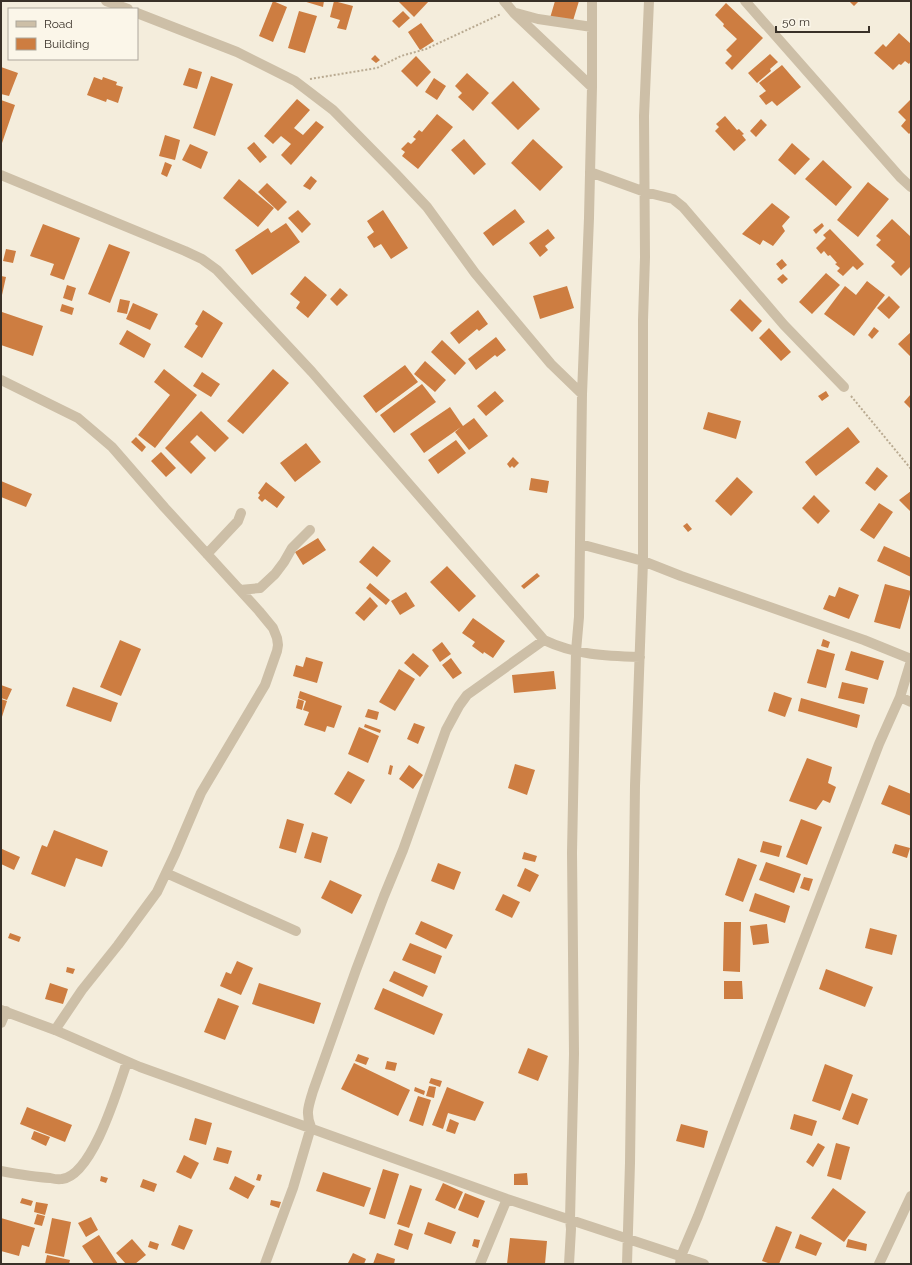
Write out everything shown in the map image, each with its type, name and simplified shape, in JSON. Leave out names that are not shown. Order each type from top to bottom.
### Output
[{"type":"street","points":[[106,1],[125,8]]},
{"type":"street","points":[[504,1],[514,13],[592,87]]},
{"type":"street","points":[[569,1264],[574,1054],[572,853],[576,651],[579,617],[582,394],[592,87],[592,1]]},
{"type":"street","points":[[627,1264],[630,1163],[635,786],[643,561],[644,116],[649,1]]},
{"type":"street","points":[[745,1],[900,178],[911,187]]},
{"type":"street","points":[[138,13],[237,52],[295,81],[333,110],[396,173],[427,208],[475,273],[524,333],[551,364],[582,394]]},
{"type":"street","points":[[514,13],[538,19],[592,27]]},
{"type":"street","points":[[590,172],[645,192],[673,199],[683,207],[784,325],[844,387]]},
{"type":"street","points":[[1,175],[178,248],[202,259],[217,270],[312,372],[544,640],[576,651],[604,656],[640,657]]},
{"type":"street","points":[[1,380],[78,418],[112,447],[273,628],[277,638],[277,651],[264,685],[201,793],[157,892],[118,945],[82,990],[55,1030]]},
{"type":"street","points":[[207,554],[238,521],[241,513]]},
{"type":"street","points":[[240,590],[260,588],[275,574],[292,548],[310,530]]},
{"type":"street","points":[[580,544],[643,561],[680,576],[864,640],[911,660],[900,697],[879,744],[794,969],[680,1260]]},
{"type":"street","points":[[265,1264],[293,1188],[311,1127],[308,1119],[308,1109],[313,1091],[356,970],[403,850],[446,730],[459,706],[467,696],[544,640]]},
{"type":"street","points":[[900,697],[911,702]]},
{"type":"street","points":[[166,873],[296,931]]},
{"type":"street","points":[[1,1023],[3,1010],[55,1030],[127,1062],[311,1127],[507,1199],[628,1239],[680,1260],[704,1264]]},
{"type":"street","points":[[1,1171],[33,1177],[62,1179],[73,1176],[82,1166],[103,1130],[127,1062]]},
{"type":"street","points":[[879,1264],[911,1196]]},
{"type":"street","points":[[480,1264],[507,1199]]},
{"type":"path","points":[[295,81],[377,68],[401,56],[426,49],[502,13],[514,13]]},
{"type":"path","points":[[844,387],[911,469]]},
{"type":"building","points":[[273,1],[287,7],[273,42],[259,36]]},
{"type":"building","points":[[303,1],[324,1],[323,7]]},
{"type":"building","points":[[334,1],[353,6],[346,30],[337,28],[340,20],[330,17]]},
{"type":"building","points":[[398,1],[429,1],[414,17]]},
{"type":"building","points":[[555,1],[579,1],[572,24],[550,18]]},
{"type":"building","points":[[849,1],[859,1],[854,6]]},
{"type":"building","points":[[726,3],[763,38],[732,70],[725,63],[732,56],[726,50],[737,39],[723,26],[724,24],[715,15]]},
{"type":"building","points":[[299,11],[317,16],[305,53],[288,48]]},
{"type":"building","points":[[403,11],[410,18],[399,28],[392,21]]},
{"type":"building","points":[[421,23],[434,41],[420,50],[408,32]]},
{"type":"building","points":[[899,33],[911,44],[911,61],[909,64],[905,61],[901,65],[899,64],[893,70],[874,53],[883,44],[886,47]]},
{"type":"building","points":[[770,54],[778,62],[770,69],[771,71],[757,83],[748,73]]},
{"type":"building","points":[[375,55],[380,60],[376,63],[371,59]]},
{"type":"building","points":[[416,56],[431,72],[417,87],[401,71]]},
{"type":"building","points":[[782,65],[801,87],[777,106],[772,101],[766,105],[759,96],[766,91],[759,83]]},
{"type":"building","points":[[1,67],[18,73],[9,96],[1,94]]},
{"type":"building","points":[[189,68],[202,72],[197,89],[183,85]]},
{"type":"building","points":[[467,73],[489,93],[473,111],[458,97],[462,93],[455,86]]},
{"type":"building","points":[[211,76],[233,84],[215,136],[193,128]]},
{"type":"building","points":[[94,77],[102,80],[103,77],[117,82],[116,85],[123,87],[118,103],[107,99],[106,102],[87,95]]},
{"type":"building","points":[[434,78],[446,86],[437,100],[425,92]]},
{"type":"building","points":[[513,81],[540,109],[518,130],[491,103]]},
{"type":"building","points":[[297,99],[310,110],[294,128],[303,135],[316,121],[324,127],[291,165],[281,155],[291,144],[281,136],[273,144],[264,136]]},
{"type":"building","points":[[911,99],[911,132],[909,134],[901,126],[906,120],[898,112]]},
{"type":"building","points":[[1,100],[15,105],[1,146]]},
{"type":"building","points":[[437,114],[453,127],[418,169],[402,156],[405,152],[401,149],[408,142],[411,144],[416,139],[413,137],[419,130],[422,132]]},
{"type":"building","points":[[725,116],[737,130],[739,129],[744,134],[742,135],[746,140],[734,151],[715,131],[719,127],[716,124]]},
{"type":"building","points":[[761,119],[767,125],[756,137],[750,131]]},
{"type":"building","points":[[165,135],[180,140],[175,160],[159,156]]},
{"type":"building","points":[[464,139],[486,164],[474,175],[451,150]]},
{"type":"building","points":[[533,139],[563,167],[540,191],[511,163]]},
{"type":"building","points":[[254,142],[267,157],[260,163],[247,148]]},
{"type":"building","points":[[792,143],[810,159],[795,175],[778,160]]},
{"type":"building","points":[[190,144],[208,152],[201,169],[182,160]]},
{"type":"building","points":[[823,160],[852,187],[836,206],[805,179]]},
{"type":"building","points":[[165,162],[172,165],[167,177],[161,174]]},
{"type":"building","points":[[311,176],[317,181],[310,190],[303,186]]},
{"type":"building","points":[[239,179],[274,208],[258,227],[223,198]]},
{"type":"building","points":[[868,182],[889,199],[858,237],[837,220]]},
{"type":"building","points":[[267,183],[287,202],[278,211],[258,192]]},
{"type":"building","points":[[772,203],[790,217],[782,226],[785,231],[773,246],[763,240],[760,245],[742,234]]},
{"type":"building","points":[[515,209],[525,222],[493,246],[483,233]]},
{"type":"building","points":[[298,210],[311,224],[302,233],[288,218]]},
{"type":"building","points":[[383,210],[408,248],[391,259],[381,244],[374,248],[367,237],[374,232],[367,221]]},
{"type":"building","points":[[892,219],[911,237],[911,266],[901,276],[891,266],[895,262],[876,245],[881,240],[876,236]]},
{"type":"building","points":[[286,223],[300,242],[252,275],[235,250],[268,228],[271,233]]},
{"type":"building","points":[[822,223],[824,226],[816,234],[813,230]]},
{"type":"building","points":[[43,224],[80,238],[64,280],[50,275],[54,264],[30,256]]},
{"type":"building","points":[[548,229],[555,238],[545,246],[548,250],[540,257],[529,243]]},
{"type":"building","points":[[830,229],[864,264],[857,270],[853,266],[843,276],[837,271],[840,268],[835,264],[837,263],[830,255],[828,256],[824,251],[821,254],[816,248],[826,238],[823,235]]},
{"type":"building","points":[[109,244],[130,252],[110,303],[88,294]]},
{"type":"building","points":[[6,249],[16,251],[13,263],[3,261]]},
{"type":"building","points":[[782,259],[787,265],[781,270],[776,264]]},
{"type":"building","points":[[826,273],[840,285],[812,314],[799,302]]},
{"type":"building","points":[[783,274],[788,279],[782,284],[777,279]]},
{"type":"building","points":[[1,276],[6,277],[2,295],[1,295]]},
{"type":"building","points":[[305,276],[327,295],[308,318],[296,308],[300,302],[290,294]]},
{"type":"building","points":[[867,281],[885,295],[854,336],[824,314],[845,286],[856,295]]},
{"type":"building","points":[[67,285],[76,288],[72,301],[63,298]]},
{"type":"building","points":[[567,286],[574,308],[540,319],[533,296]]},
{"type":"building","points":[[340,288],[348,295],[337,306],[330,299]]},
{"type":"building","points":[[889,296],[900,307],[889,319],[877,308]]},
{"type":"building","points":[[120,299],[130,301],[127,314],[117,312]]},
{"type":"building","points":[[740,299],[762,321],[752,332],[730,310]]},
{"type":"building","points":[[133,303],[158,314],[150,330],[126,319]]},
{"type":"building","points":[[62,304],[74,308],[72,315],[60,311]]},
{"type":"building","points":[[203,310],[223,323],[202,358],[184,347],[198,326],[195,324]]},
{"type":"building","points":[[478,310],[488,324],[479,331],[477,329],[459,344],[450,333]]},
{"type":"building","points":[[2,312],[43,326],[33,356],[1,345]]},
{"type":"building","points":[[874,327],[879,331],[872,339],[868,335]]},
{"type":"building","points":[[769,328],[791,352],[781,361],[759,338]]},
{"type":"building","points":[[127,330],[151,344],[144,358],[119,344]]},
{"type":"building","points":[[911,332],[911,357],[898,344]]},
{"type":"building","points":[[496,337],[506,350],[497,357],[495,355],[476,370],[468,359]]},
{"type":"building","points":[[442,340],[466,363],[455,375],[431,352]]},
{"type":"building","points":[[425,361],[446,380],[435,392],[414,374]]},
{"type":"building","points":[[405,365],[418,382],[376,413],[363,396]]},
{"type":"building","points":[[164,369],[197,395],[155,448],[138,435],[170,395],[154,382]]},
{"type":"building","points":[[273,369],[289,383],[243,434],[227,421]]},
{"type":"building","points":[[202,372],[220,384],[211,397],[193,386]]},
{"type":"building","points":[[422,384],[436,402],[394,433],[380,415]]},
{"type":"building","points":[[495,391],[504,401],[486,416],[477,406]]},
{"type":"building","points":[[826,391],[829,396],[822,401],[818,396]]},
{"type":"building","points":[[911,394],[911,409],[904,402]]},
{"type":"building","points":[[450,407],[463,426],[474,418],[488,436],[469,450],[455,432],[461,427],[424,453],[410,434]]},
{"type":"building","points":[[201,411],[229,438],[215,452],[197,435],[190,442],[206,458],[191,474],[165,448]]},
{"type":"building","points":[[708,412],[741,421],[736,439],[703,429]]},
{"type":"building","points":[[848,427],[860,442],[816,476],[805,462]]},
{"type":"building","points":[[136,437],[146,447],[142,452],[131,442]]},
{"type":"building","points":[[456,440],[466,453],[438,474],[428,460]]},
{"type":"building","points":[[306,443],[321,462],[295,482],[280,463]]},
{"type":"building","points":[[161,452],[176,468],[166,477],[151,461]]},
{"type":"building","points":[[513,457],[519,463],[514,468],[512,466],[510,468],[507,464]]},
{"type":"building","points":[[877,467],[888,476],[875,491],[865,483]]},
{"type":"building","points":[[737,477],[753,492],[731,516],[715,501]]},
{"type":"building","points":[[531,478],[549,481],[547,493],[529,490]]},
{"type":"building","points":[[1,481],[32,494],[26,507],[1,497]]},
{"type":"building","points":[[266,482],[285,497],[277,508],[265,499],[262,502],[258,498],[260,495],[258,493]]},
{"type":"building","points":[[911,491],[911,512],[899,500]]},
{"type":"building","points":[[814,495],[830,511],[818,524],[802,508]]},
{"type":"building","points":[[879,503],[893,512],[874,539],[860,530]]},
{"type":"building","points":[[687,523],[692,529],[688,532],[683,526]]},
{"type":"building","points":[[318,538],[326,550],[303,565],[295,552]]},
{"type":"building","points":[[373,546],[391,561],[377,577],[359,562]]},
{"type":"building","points":[[884,546],[911,558],[911,577],[877,561]]},
{"type":"building","points":[[447,566],[476,596],[459,612],[430,582]]},
{"type":"building","points":[[537,573],[540,576],[524,589],[521,586]]},
{"type":"building","points":[[370,583],[390,600],[386,605],[366,588]]},
{"type":"building","points":[[885,584],[911,591],[900,629],[874,622]]},
{"type":"building","points":[[839,587],[859,595],[849,619],[823,609],[829,595],[835,597]]},
{"type":"building","points":[[406,592],[415,606],[400,615],[391,601]]},
{"type":"building","points":[[370,597],[378,606],[364,621],[355,613]]},
{"type":"building","points":[[473,618],[505,641],[493,658],[484,652],[483,654],[472,646],[475,642],[462,633]]},
{"type":"building","points":[[823,639],[830,642],[828,648],[821,646]]},
{"type":"building","points":[[120,640],[141,649],[121,696],[100,687]]},
{"type":"building","points":[[442,642],[451,654],[440,662],[432,650]]},
{"type":"building","points":[[817,649],[835,654],[826,688],[807,683]]},
{"type":"building","points":[[851,651],[884,661],[878,680],[845,670]]},
{"type":"building","points":[[413,653],[429,666],[420,677],[404,663]]},
{"type":"building","points":[[306,657],[323,662],[317,683],[293,676],[296,665],[303,667]]},
{"type":"building","points":[[451,658],[462,673],[453,679],[442,665]]},
{"type":"building","points":[[399,669],[415,679],[395,711],[379,702]]},
{"type":"building","points":[[554,671],[556,689],[514,693],[512,675]]},
{"type":"building","points":[[842,682],[868,688],[864,704],[838,698]]},
{"type":"building","points":[[1,685],[12,689],[7,700],[1,698]]},
{"type":"building","points":[[73,687],[118,703],[111,722],[66,706]]},
{"type":"building","points":[[300,691],[342,706],[334,728],[327,726],[325,732],[304,725],[309,712],[303,710],[306,701],[298,698]]},
{"type":"building","points":[[774,692],[792,698],[785,717],[768,711]]},
{"type":"building","points":[[801,698],[860,715],[857,728],[798,711]]},
{"type":"building","points":[[1,699],[7,701],[1,720]]},
{"type":"building","points":[[298,699],[304,701],[302,710],[296,708]]},
{"type":"building","points":[[368,709],[379,712],[377,720],[365,717]]},
{"type":"building","points":[[414,723],[425,727],[418,744],[407,739]]},
{"type":"building","points":[[365,724],[381,730],[380,733],[364,727]]},
{"type":"building","points":[[359,727],[379,736],[368,763],[348,754]]},
{"type":"building","points":[[807,758],[832,767],[828,783],[836,787],[830,803],[823,800],[816,810],[789,801]]},
{"type":"building","points":[[515,764],[535,770],[527,795],[508,788]]},
{"type":"building","points":[[390,765],[393,766],[391,775],[388,774]]},
{"type":"building","points":[[409,765],[423,775],[413,789],[399,779]]},
{"type":"building","points":[[348,771],[365,780],[351,804],[334,794]]},
{"type":"building","points":[[889,785],[911,794],[911,816],[881,804]]},
{"type":"building","points":[[287,819],[304,824],[296,853],[279,848]]},
{"type":"building","points":[[801,819],[822,827],[807,865],[786,857]]},
{"type":"building","points":[[54,830],[108,851],[102,867],[76,858],[65,887],[31,874],[42,845],[47,847]]},
{"type":"building","points":[[312,832],[328,837],[321,863],[304,858]]},
{"type":"building","points":[[763,841],[782,846],[779,857],[760,852]]},
{"type":"building","points":[[895,844],[910,848],[907,858],[892,853]]},
{"type":"building","points":[[2,849],[20,857],[14,870],[1,864]]},
{"type":"building","points":[[524,852],[537,856],[535,862],[522,859]]},
{"type":"building","points":[[738,858],[757,865],[743,902],[725,895]]},
{"type":"building","points":[[766,862],[801,874],[794,893],[759,880]]},
{"type":"building","points":[[438,863],[461,872],[454,890],[431,881]]},
{"type":"building","points":[[525,868],[539,875],[530,892],[517,886]]},
{"type":"building","points":[[804,877],[813,879],[809,891],[800,888]]},
{"type":"building","points":[[330,880],[362,895],[352,914],[321,898]]},
{"type":"building","points":[[755,893],[790,906],[785,923],[749,911]]},
{"type":"building","points":[[503,894],[520,902],[512,918],[495,910]]},
{"type":"building","points":[[421,921],[453,935],[446,949],[415,934]]},
{"type":"building","points":[[724,922],[741,922],[740,972],[723,971]]},
{"type":"building","points":[[767,924],[769,943],[753,945],[750,926]]},
{"type":"building","points":[[870,928],[897,935],[892,955],[865,948]]},
{"type":"building","points":[[10,933],[21,937],[19,942],[8,938]]},
{"type":"building","points":[[410,943],[442,956],[435,974],[402,960]]},
{"type":"building","points":[[237,961],[253,968],[241,995],[220,986],[226,972],[231,974]]},
{"type":"building","points":[[67,967],[75,969],[73,974],[66,972]]},
{"type":"building","points":[[826,969],[873,987],[865,1007],[819,989]]},
{"type":"building","points":[[394,971],[428,986],[423,997],[389,981]]},
{"type":"building","points":[[724,981],[742,981],[743,999],[724,999]]},
{"type":"building","points":[[50,983],[68,989],[63,1004],[45,999]]},
{"type":"building","points":[[259,983],[321,1003],[314,1024],[252,1004]]},
{"type":"building","points":[[383,988],[443,1014],[434,1035],[374,1009]]},
{"type":"building","points":[[218,998],[239,1006],[225,1040],[204,1032]]},
{"type":"building","points":[[528,1048],[548,1056],[538,1081],[518,1073]]},
{"type":"building","points":[[358,1054],[369,1058],[366,1065],[355,1061]]},
{"type":"building","points":[[387,1061],[397,1063],[395,1071],[385,1069]]},
{"type":"building","points":[[354,1063],[410,1090],[398,1116],[341,1089]]},
{"type":"building","points":[[825,1064],[853,1075],[840,1111],[812,1101]]},
{"type":"building","points":[[431,1078],[442,1081],[440,1087],[429,1083]]},
{"type":"building","points":[[429,1086],[436,1087],[434,1098],[426,1096]]},
{"type":"building","points":[[415,1087],[425,1091],[424,1095],[414,1091]]},
{"type":"building","points":[[447,1087],[484,1102],[475,1121],[448,1113],[443,1129],[432,1125]]},
{"type":"building","points":[[852,1093],[868,1099],[858,1125],[842,1119]]},
{"type":"building","points":[[418,1096],[431,1100],[423,1126],[409,1121]]},
{"type":"building","points":[[27,1107],[72,1125],[65,1142],[20,1124]]},
{"type":"building","points":[[794,1114],[817,1121],[812,1136],[790,1129]]},
{"type":"building","points":[[195,1118],[212,1123],[206,1145],[189,1140]]},
{"type":"building","points":[[450,1119],[459,1123],[455,1134],[446,1131]]},
{"type":"building","points":[[681,1124],[708,1131],[704,1148],[676,1141]]},
{"type":"building","points":[[34,1131],[50,1137],[46,1146],[31,1139]]},
{"type":"building","points":[[818,1143],[825,1147],[813,1167],[806,1162]]},
{"type":"building","points":[[836,1143],[850,1147],[841,1180],[827,1176]]},
{"type":"building","points":[[217,1147],[232,1151],[228,1164],[213,1160]]},
{"type":"building","points":[[184,1155],[199,1163],[191,1179],[176,1172]]},
{"type":"building","points":[[383,1169],[399,1174],[385,1219],[369,1214]]},
{"type":"building","points":[[323,1172],[371,1188],[364,1207],[316,1191]]},
{"type":"building","points":[[527,1173],[528,1185],[514,1185],[514,1174]]},
{"type":"building","points":[[258,1174],[262,1175],[260,1181],[256,1180]]},
{"type":"building","points":[[101,1176],[108,1178],[106,1183],[100,1181]]},
{"type":"building","points":[[235,1176],[255,1186],[248,1199],[229,1189]]},
{"type":"building","points":[[143,1179],[157,1184],[154,1192],[140,1187]]},
{"type":"building","points":[[443,1183],[463,1192],[455,1209],[435,1200]]},
{"type":"building","points":[[410,1185],[422,1189],[409,1228],[397,1224]]},
{"type":"building","points":[[833,1188],[866,1212],[844,1242],[811,1218]]},
{"type":"building","points":[[465,1193],[485,1201],[478,1218],[458,1210]]},
{"type":"building","points":[[22,1198],[33,1201],[31,1206],[20,1203]]},
{"type":"building","points":[[271,1200],[281,1202],[279,1208],[270,1205]]},
{"type":"building","points":[[36,1202],[48,1204],[45,1215],[34,1212]]},
{"type":"building","points":[[37,1214],[45,1216],[42,1226],[34,1224]]},
{"type":"building","points":[[91,1217],[98,1230],[86,1237],[78,1223]]},
{"type":"building","points":[[1,1218],[35,1228],[29,1247],[22,1245],[19,1256],[1,1251]]},
{"type":"building","points":[[52,1218],[71,1222],[64,1257],[45,1253]]},
{"type":"building","points":[[428,1222],[456,1232],[451,1244],[424,1234]]},
{"type":"building","points":[[179,1225],[193,1230],[184,1250],[171,1245]]},
{"type":"building","points":[[776,1226],[792,1232],[779,1264],[771,1264],[762,1261]]},
{"type":"building","points":[[399,1229],[413,1234],[408,1250],[394,1245]]},
{"type":"building","points":[[800,1234],[822,1243],[816,1256],[795,1248]]},
{"type":"building","points":[[99,1235],[118,1264],[94,1264],[82,1246]]},
{"type":"building","points":[[510,1238],[547,1241],[545,1264],[507,1264]]},
{"type":"building","points":[[132,1239],[146,1255],[135,1264],[126,1264],[116,1253]]},
{"type":"building","points":[[474,1239],[480,1240],[478,1248],[472,1246]]},
{"type":"building","points":[[848,1239],[867,1244],[866,1251],[846,1247]]},
{"type":"building","points":[[150,1241],[159,1244],[157,1250],[148,1247]]},
{"type":"building","points":[[353,1253],[366,1259],[364,1264],[348,1263]]},
{"type":"building","points":[[377,1253],[395,1259],[394,1264],[373,1264]]},
{"type":"building","points":[[47,1255],[70,1260],[69,1264],[45,1264]]}]
